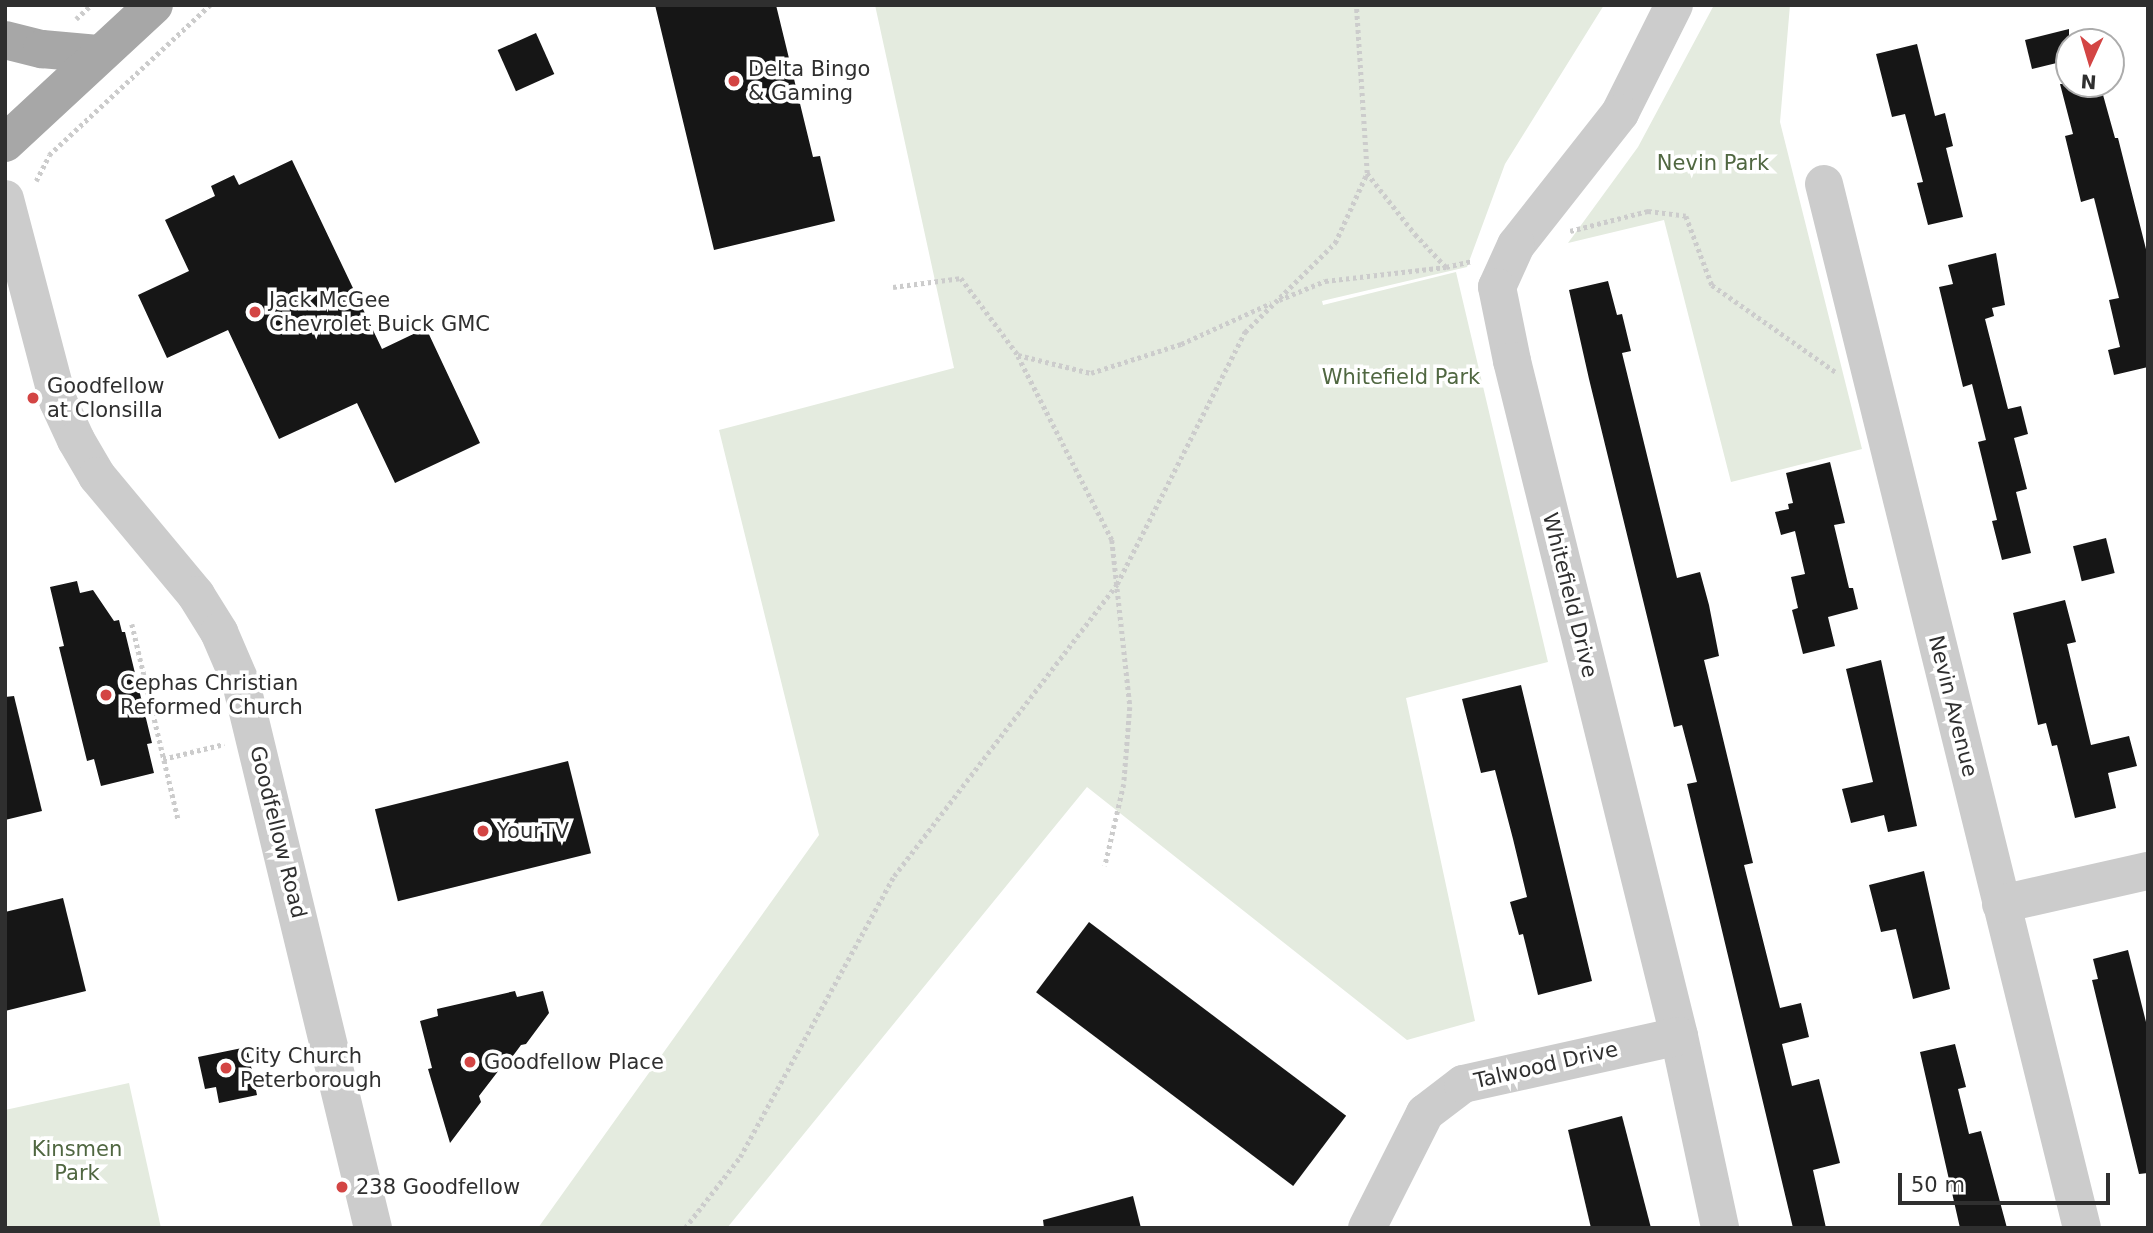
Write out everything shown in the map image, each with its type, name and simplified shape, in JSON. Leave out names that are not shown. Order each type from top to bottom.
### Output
[{"type":"main road","points":[[5,143],[98,54],[154,5]]},
{"type":"main road","points":[[5,40],[42,49],[98,54]]},
{"type":"street","name":"Whitefield Drive","points":[[1674,5],[1620,113],[1516,245],[1497,287],[1512,361],[1679,1036],[1720,1228]]},
{"type":"street","name":"Nevin Avenue","points":[[1824,184],[2082,1228]]},
{"type":"street","name":"Goodfellow Road","points":[[21,190],[58,401],[97,476],[196,595],[219,632],[241,683],[373,1228]]},
{"type":"street","points":[[2001,904],[2148,871]]},
{"type":"street","name":"Talwood Drive","points":[[1367,1228],[1425,1112],[1463,1084],[1679,1036]]},
{"type":"path","points":[[21,190],[50,155],[210,5]]},
{"type":"path","points":[[685,1228],[740,1157],[894,876],[1117,584],[1245,332],[1335,243],[1367,173],[1356,5]]},
{"type":"path","points":[[1367,173],[1415,234],[1446,267]]},
{"type":"path","points":[[1566,232],[1647,211],[1686,216],[1712,285],[1880,404]]},
{"type":"path","points":[[1018,355],[1091,373],[1181,344],[1325,281],[1446,267],[1516,245]]},
{"type":"path","points":[[893,287],[961,278],[1018,355],[1112,540],[1130,707],[1124,784],[1105,866]]},
{"type":"path","points":[[132,624],[177,819]]},
{"type":"path","points":[[163,759],[255,735]]},
{"type":"green space","name":"Whitefield Park","points":[[875,5],[1604,5],[1505,164],[1467,267],[1322,301],[1323,305],[1456,272],[1548,662],[1406,698],[1475,1021],[1407,1040],[1087,787],[727,1228],[538,1228],[819,835],[719,430],[954,368]]},
{"type":"green space","name":"Nevin Park","points":[[1714,5],[1790,5],[1780,122],[1862,449],[1731,482],[1664,220],[1568,243],[1638,147]]},
{"type":"green space","name":"Kinsmen Park","points":[[129,1083],[161,1228],[5,1228],[5,1110]]},
{"type":"building","name":"Delta Bingo & Gaming","points":[[655,5],[776,5],[813,157],[820,156],[835,221],[714,250]]},
{"type":"building","points":[[2055,32],[2055,63],[2032,69],[2025,40]]},
{"type":"building","points":[[536,33],[554,74],[516,91],[498,50]]},
{"type":"building","points":[[1917,44],[1935,116],[1945,113],[1953,146],[1946,148],[1963,217],[1928,225],[1917,183],[1923,182],[1905,114],[1892,117],[1876,54]]},
{"type":"building","points":[[2064,98],[2104,98],[2115,138],[2118,138],[2148,257],[2148,367],[2114,375],[2108,350],[2120,347],[2109,300],[2119,298],[2094,198],[2081,202],[2065,136],[2073,134]]},
{"type":"building","name":"Jack McGee Chevrolet Buick GMC","points":[[292,160],[382,349],[426,328],[480,443],[395,483],[357,403],[279,439],[228,330],[167,358],[138,295],[189,271],[165,220],[215,196],[211,186],[234,175],[239,185]]},
{"type":"building","points":[[1996,253],[2005,305],[1992,308],[1994,316],[1985,319],[2008,409],[2021,406],[2028,434],[2014,438],[2027,489],[2016,492],[2031,553],[2002,560],[1992,521],[1997,520],[1978,442],[1986,440],[1972,384],[1963,387],[1939,287],[1953,284],[1948,265]]},
{"type":"building","points":[[1608,281],[1617,315],[1622,314],[1631,351],[1622,353],[1677,578],[1700,572],[1709,605],[1719,656],[1704,660],[1753,863],[1744,865],[1780,1008],[1801,1003],[1809,1037],[1782,1044],[1792,1086],[1819,1079],[1840,1163],[1813,1170],[1826,1228],[1793,1228],[1687,784],[1697,782],[1682,725],[1674,727],[1589,379],[1569,290]]},
{"type":"building","points":[[1830,462],[1845,523],[1834,525],[1849,588],[1853,588],[1858,609],[1828,617],[1835,646],[1803,654],[1792,610],[1798,608],[1791,577],[1805,574],[1795,531],[1781,535],[1775,512],[1789,509],[1788,504],[1793,503],[1786,473]]},
{"type":"building","points":[[2106,538],[2115,573],[2082,581],[2073,546]]},
{"type":"building","name":"Cephas Christian Reformed Church","points":[[77,581],[80,593],[93,590],[114,621],[119,620],[122,632],[125,632],[152,743],[147,744],[154,773],[101,786],[94,759],[87,761],[59,647],[64,646],[50,587]]},
{"type":"building","points":[[2065,600],[2076,642],[2067,644],[2091,745],[2129,736],[2137,766],[2108,773],[2116,808],[2075,818],[2057,745],[2052,746],[2046,723],[2038,725],[2013,613]]},
{"type":"building","points":[[1881,660],[1917,826],[1888,832],[1884,815],[1851,823],[1842,789],[1873,782],[1846,669]]},
{"type":"building","points":[[1521,685],[1592,981],[1538,995],[1523,934],[1519,935],[1510,902],[1527,897],[1513,839],[1495,770],[1481,773],[1462,699]]},
{"type":"building","points":[[14,696],[42,811],[5,820],[5,697]]},
{"type":"building","name":"YourTV","points":[[568,761],[591,853],[398,901],[375,809]]},
{"type":"building","points":[[1924,871],[1950,989],[1913,999],[1896,929],[1881,932],[1869,885]]},
{"type":"building","points":[[63,898],[86,991],[5,1011],[5,912]]},
{"type":"building","points":[[1089,922],[1346,1116],[1293,1186],[1036,992]]},
{"type":"building","points":[[2128,950],[2148,1030],[2148,1173],[2139,1174],[2092,980],[2098,979],[2093,959]]},
{"type":"building","name":"Goodfellow Place","points":[[515,991],[517,997],[543,991],[549,1013],[526,1044],[521,1045],[479,1096],[481,1102],[450,1143],[428,1069],[432,1068],[420,1021],[438,1016],[437,1009]]},
{"type":"building","points":[[1955,1044],[1966,1087],[1958,1089],[1969,1134],[1981,1131],[2007,1228],[1960,1228],[1920,1052]]},
{"type":"building","name":"City Church Peterborough","points":[[247,1047],[257,1095],[219,1103],[216,1087],[205,1089],[198,1057]]},
{"type":"building","points":[[1622,1116],[1651,1228],[1591,1228],[1568,1130]]},
{"type":"building","points":[[1133,1196],[1141,1228],[1044,1228],[1043,1220]]},
{"type":"place","name":"Delta Bingo & Gaming","points":[[734,81]]},
{"type":"place","name":"Jack McGee Chevrolet Buick GMC","points":[[255,312]]},
{"type":"place","name":"Goodfellow at Clonsilla","points":[[33,398]]},
{"type":"place","name":"Cephas Christian Reformed Church","points":[[106,695]]},
{"type":"place","name":"YourTV","points":[[483,831]]},
{"type":"place","name":"Goodfellow Place","points":[[470,1062]]},
{"type":"place","name":"City Church Peterborough","points":[[226,1068]]},
{"type":"place","name":"238 Goodfellow","points":[[342,1187]]}]
